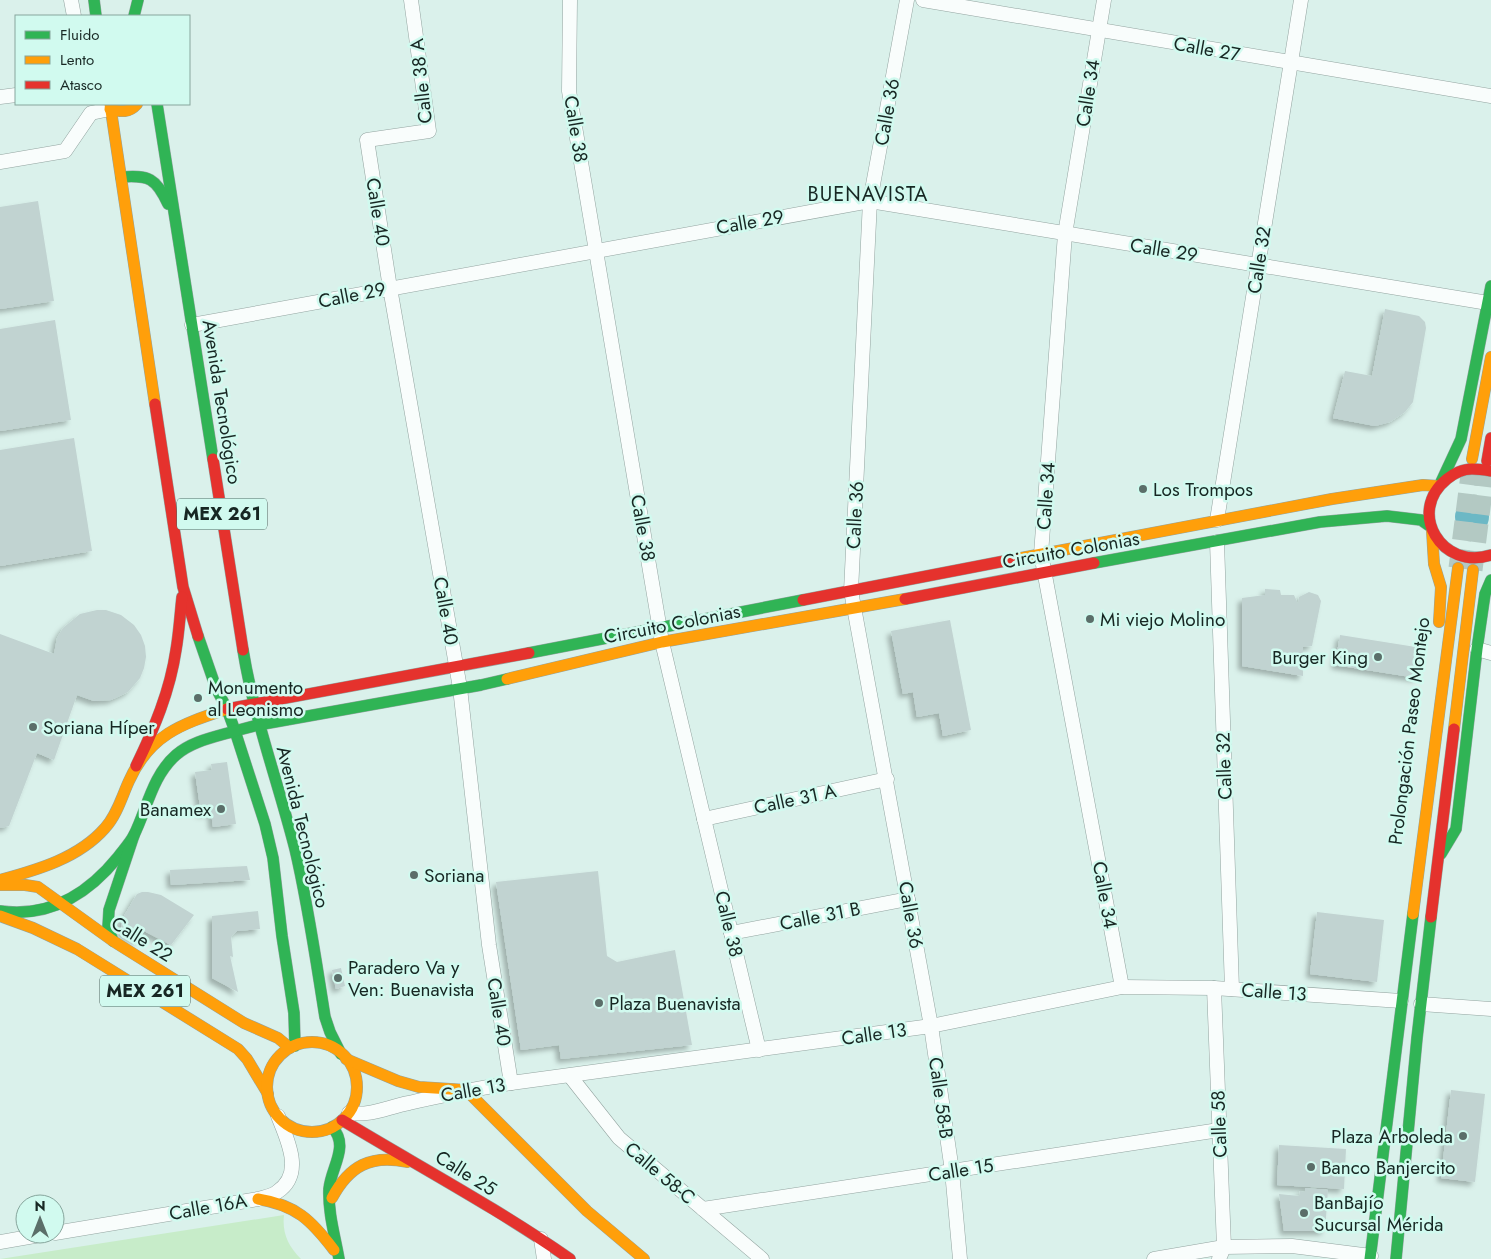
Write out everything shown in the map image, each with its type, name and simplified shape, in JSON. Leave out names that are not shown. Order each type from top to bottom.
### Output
[{"type":"main road","points":[[94,0],[96,15]]},
{"type":"main road","points":[[134,15],[139,0]]},
{"type":"main road","points":[[139,0],[143,15]]},
{"type":"main road","points":[[110,107],[123,112],[132,110],[136,105]]},
{"type":"main road","name":"Avenida Tecnológico","points":[[157,105],[253,703],[289,826],[301,877],[325,1017],[330,1032],[344,1056]]},
{"type":"main road","name":"Avenida Tecnológico","points":[[110,107],[183,587],[212,678],[235,731],[265,824],[272,858],[294,1013],[292,1047]]},
{"type":"main road","points":[[120,177],[139,175],[150,178],[164,195],[175,221]]},
{"type":"main road","points":[[1439,484],[1461,439],[1491,286]]},
{"type":"main road","points":[[1472,459],[1491,358]]},
{"type":"main road","points":[[1439,484],[1452,474],[1465,468],[1489,466],[1491,438]]},
{"type":"main road","name":"Circuito Colonias","points":[[0,880],[38,868],[86,844],[104,829],[117,812],[136,766],[155,743],[175,728],[227,709],[456,668],[1217,520],[1332,499],[1439,484]]},
{"type":"main road","name":"Prolongación Paseo Montejo","points":[[1410,935],[1408,890],[1441,600],[1441,587],[1434,564],[1429,513],[1431,499],[1439,484]]},
{"type":"main road","name":"Circuito Colonias","points":[[0,911],[22,913],[61,903],[87,890],[108,870],[134,835],[161,771],[175,756],[198,742],[235,731],[258,725],[460,688],[662,642],[1328,521],[1387,516],[1422,520],[1432,529]]},
{"type":"main road","points":[[1432,529],[1439,542],[1449,551],[1460,556],[1473,559],[1491,555]]},
{"type":"main road","name":"Prolongación Paseo Montejo","points":[[1370,1257],[1401,1001],[1458,568]]},
{"type":"main road","points":[[1399,1259],[1421,1004],[1473,570]]},
{"type":"main road","points":[[1437,860],[1456,829],[1477,649],[1485,594],[1491,580]]},
{"type":"main road","points":[[136,766],[154,730],[169,685],[176,657],[183,587]]},
{"type":"main road","points":[[113,941],[108,926],[109,910],[134,835]]},
{"type":"main road","name":"Calle 22","points":[[0,885],[25,884],[38,887],[113,941],[244,1023],[278,1038],[292,1047]]},
{"type":"main road","name":"MEX 261","points":[[0,916],[33,928],[77,949],[238,1049],[247,1059],[268,1094]]},
{"type":"main road","points":[[344,1056],[354,1071],[357,1085],[355,1100],[346,1116],[332,1127],[323,1131],[303,1131],[294,1128],[273,1110],[268,1094],[267,1082],[270,1071],[280,1056],[292,1047],[302,1044],[319,1043],[327,1045],[344,1056],[398,1081],[419,1086],[466,1090],[587,1210],[644,1259]]},
{"type":"main road","name":"Calle 25","points":[[346,1116],[383,1145],[422,1166],[541,1239],[570,1259]]},
{"type":"main road","points":[[332,1127],[339,1133],[342,1140],[330,1183],[329,1204],[330,1219],[339,1257]]},
{"type":"main road","points":[[329,1204],[339,1184],[351,1170],[367,1163],[384,1160],[404,1161],[422,1166]]},
{"type":"main road","points":[[258,1198],[274,1200],[288,1205],[301,1213],[313,1223],[339,1257]]},
{"type":"street","points":[[71,0],[74,15]]},
{"type":"street","name":"Calle 38 A","points":[[367,140],[429,131],[411,0]]},
{"type":"street","name":"Calle 38","points":[[570,0],[569,91],[662,642],[759,1050]]},
{"type":"street","name":"Calle 36","points":[[907,0],[870,200],[852,591],[931,1026]]},
{"type":"street","name":"Calle 27","points":[[923,0],[1291,64],[1491,96]]},
{"type":"street","name":"Calle 34","points":[[1104,0],[1065,234],[1041,554],[1122,987]]},
{"type":"street","name":"Calle 32","points":[[1217,520],[1301,0]]},
{"type":"street","points":[[0,162],[64,151],[91,108],[110,107]]},
{"type":"street","name":"Calle 40","points":[[367,140],[390,288],[460,688],[489,945],[511,1084]]},
{"type":"street","name":"Calle 29","points":[[192,325],[870,200],[1488,303]]},
{"type":"street","name":"Calle 32","points":[[1217,542],[1232,989]]},
{"type":"street","points":[[1477,649],[1491,653]]},
{"type":"street","name":"Calle 31 A","points":[[704,818],[887,779]]},
{"type":"street","name":"Calle 31 B","points":[[731,933],[908,899]]},
{"type":"street","name":"Calle 13","points":[[346,1116],[375,1113],[404,1104],[466,1090],[931,1026],[1122,987],[1214,988],[1401,1001]]},
{"type":"street","name":"Calle 58","points":[[1214,988],[1222,1253]]},
{"type":"street","points":[[1421,1004],[1491,1009]]},
{"type":"street","name":"Calle 58-B","points":[[931,1026],[952,1171],[960,1259]]},
{"type":"street","name":"Calle 58-C","points":[[570,1076],[619,1138],[762,1259]]},
{"type":"street","name":"Calle 16A","points":[[65,1230],[258,1198],[277,1192],[288,1181],[292,1170],[290,1146],[278,1116]]},
{"type":"street","name":"Calle 15","points":[[704,1209],[1219,1130]]},
{"type":"street","points":[[0,1242],[15,1239]]},
{"type":"street","points":[[541,1239],[544,1259]]},
{"type":"street","points":[[1154,1259],[1292,1246],[1370,1257]]},
{"type":"green space","points":[[284,1215],[284,1228],[287,1239],[301,1259],[0,1259]]},
{"type":"water","points":[[1472,500],[1479,501],[1484,505],[1488,510],[1488,524],[1484,529],[1479,533],[1472,534],[1465,533],[1460,529],[1456,524],[1455,517],[1456,510],[1460,505],[1465,501]]},
{"type":"building","points":[[38,201],[54,301],[0,309],[0,207]]},
{"type":"building","points":[[1385,309],[1419,316],[1425,322],[1426,328],[1413,402],[1405,412],[1390,422],[1375,426],[1333,418],[1345,371],[1372,376]]},
{"type":"building","points":[[55,320],[71,420],[0,431],[0,329]]},
{"type":"building","points":[[74,438],[92,551],[0,566],[0,450]]},
{"type":"building","points":[[1265,589],[1280,590],[1281,595],[1294,595],[1298,604],[1299,597],[1309,592],[1318,595],[1321,601],[1312,646],[1303,647],[1303,676],[1242,666],[1242,598],[1265,595]]},
{"type":"building","name":"Soriana Híper","points":[[106,610],[121,615],[134,625],[141,635],[146,657],[140,678],[128,692],[111,700],[94,701],[77,695],[54,760],[37,753],[9,826],[0,828],[0,634],[54,654],[57,638],[63,628],[80,614]]},
{"type":"building","points":[[950,620],[971,730],[943,736],[939,713],[917,717],[913,692],[903,694],[891,631]]},
{"type":"building","name":"Burger King","points":[[1340,635],[1422,648],[1417,678],[1335,665]]},
{"type":"building","points":[[227,762],[236,824],[213,827],[211,812],[201,814],[195,772],[212,770],[211,764]]},
{"type":"building","points":[[247,866],[250,880],[171,885],[170,870]]},
{"type":"building","name":"Plaza Buenavista","points":[[598,871],[607,956],[617,962],[675,950],[692,1045],[561,1059],[559,1045],[521,1050],[496,882]]},
{"type":"building","points":[[142,892],[161,895],[194,915],[171,945],[144,931],[138,941],[124,934],[121,930],[121,921],[137,894]]},
{"type":"building","points":[[258,911],[260,929],[237,931],[231,937],[233,957],[230,956],[238,992],[212,978],[212,916]]},
{"type":"building","points":[[1317,912],[1384,920],[1377,982],[1310,974]]},
{"type":"building","name":"Paradero Va y Ven: Buenavista","points":[[341,968],[345,986],[336,989],[332,970]]},
{"type":"building","name":"Plaza Arboleda","points":[[1451,1090],[1485,1094],[1475,1182],[1441,1178]]},
{"type":"building","name":"Banco Banjercito","points":[[1279,1145],[1346,1149],[1344,1189],[1277,1185]]},
{"type":"building","name":"BanBajío Sucursal Mérida","points":[[1305,1188],[1328,1190],[1325,1231],[1284,1231],[1279,1194],[1299,1196],[1300,1191],[1305,1192]]},
{"type":"tunnel","points":[[1458,568],[1472,459]]},
{"type":"tunnel","points":[[1473,570],[1487,461]]},
{"type":"traffic: fast","points":[[94,0],[96,15]]},
{"type":"traffic: fast","points":[[134,15],[138,0]]},
{"type":"traffic: fast","points":[[157,105],[213,459]]},
{"type":"traffic: fast","points":[[121,177],[138,177],[150,180],[160,189],[168,204]]},
{"type":"traffic: fast","points":[[1441,482],[1461,439],[1491,286]]},
{"type":"traffic: fast","points":[[1094,563],[1320,522],[1387,516],[1421,520],[1431,527]]},
{"type":"traffic: fast","points":[[1441,854],[1456,829],[1477,649],[1485,594],[1491,580]]},
{"type":"traffic: fast","points":[[529,653],[803,600]]},
{"type":"traffic: fast","points":[[198,636],[216,688],[227,709],[235,731],[265,824],[273,858],[282,936],[294,1013],[295,1046]]},
{"type":"traffic: fast","points":[[243,650],[253,700],[300,870],[325,1017],[341,1054]]},
{"type":"traffic: fast","points":[[235,731],[258,725],[507,679]]},
{"type":"traffic: fast","points":[[0,911],[35,911],[51,907],[66,901],[94,882],[118,857],[132,838],[151,793],[168,763],[189,746],[235,731]]},
{"type":"traffic: fast","points":[[113,941],[108,927],[109,910],[134,835]]},
{"type":"traffic: fast","points":[[1370,1259],[1413,914]]},
{"type":"traffic: fast","points":[[1396,1259],[1417,1038],[1431,917]]},
{"type":"traffic: fast","points":[[332,1127],[337,1134],[339,1149],[330,1181],[329,1198],[339,1259]]},
{"type":"traffic: slow","points":[[110,105],[155,404]]},
{"type":"traffic: slow","points":[[110,109],[125,111],[136,105]]},
{"type":"traffic: slow","points":[[1472,459],[1491,357]]},
{"type":"traffic: slow","points":[[1015,559],[1332,499],[1423,485],[1438,486]]},
{"type":"traffic: slow","points":[[1432,531],[1434,564],[1441,587],[1439,622]]},
{"type":"traffic: slow","points":[[1413,914],[1458,568]]},
{"type":"traffic: slow","points":[[1454,729],[1473,570]]},
{"type":"traffic: slow","points":[[507,679],[662,642],[905,599]]},
{"type":"traffic: slow","points":[[0,880],[57,861],[70,855],[95,838],[109,823],[116,811],[137,765],[157,742],[182,726],[227,709]]},
{"type":"traffic: slow","points":[[0,885],[38,887],[113,941],[244,1023],[278,1038],[290,1048]]},
{"type":"traffic: slow","points":[[0,916],[33,928],[77,949],[238,1049],[247,1059],[268,1094]]},
{"type":"traffic: slow","points":[[312,1042],[329,1046],[344,1055],[353,1070],[357,1087],[353,1104],[344,1119],[329,1128],[312,1132],[295,1128],[280,1119],[271,1104],[267,1087],[271,1070],[280,1055],[295,1046],[312,1042]]},
{"type":"traffic: slow","points":[[346,1059],[398,1081],[419,1087],[466,1090],[587,1211],[644,1259]]},
{"type":"traffic: slow","points":[[332,1198],[346,1178],[362,1165],[382,1160],[407,1162]]},
{"type":"traffic: slow","points":[[258,1199],[283,1205],[302,1216],[318,1230],[334,1250]]},
{"type":"traffic: jam","points":[[155,404],[183,587],[198,636]]},
{"type":"traffic: jam","points":[[1487,461],[1491,438]]},
{"type":"traffic: jam","points":[[213,459],[243,650]]},
{"type":"traffic: jam","points":[[1491,471],[1469,469],[1452,475],[1435,492],[1430,507],[1430,522],[1435,535],[1445,547],[1458,555],[1473,558],[1491,555]]},
{"type":"traffic: jam","points":[[803,600],[1015,559]]},
{"type":"traffic: jam","points":[[905,599],[1094,563]]},
{"type":"traffic: jam","points":[[136,766],[155,724],[170,680],[177,644],[182,597]]},
{"type":"traffic: jam","points":[[227,709],[529,653]]},
{"type":"traffic: jam","points":[[1431,917],[1454,729]]},
{"type":"traffic: jam","points":[[342,1120],[486,1205],[570,1259]]},
{"type":"place","name":"Los Trompos","points":[[1143,489]]},
{"type":"place","name":"Mi viejo Molino","points":[[1090,619]]},
{"type":"place","name":"Burger King","points":[[1378,657]]},
{"type":"place","name":"Monumento al Leonismo","points":[[198,698]]},
{"type":"place","name":"Soriana Híper","points":[[33,727]]},
{"type":"place","name":"Banamex","points":[[221,809]]},
{"type":"place","name":"Soriana","points":[[414,875]]},
{"type":"place","name":"Paradero Va y Ven: Buenavista","points":[[338,978]]},
{"type":"place","name":"Plaza Buenavista","points":[[599,1003]]},
{"type":"place","name":"Plaza Arboleda","points":[[1463,1136]]},
{"type":"place","name":"Banco Banjercito","points":[[1311,1167]]},
{"type":"place","name":"BanBajío Sucursal Mérida","points":[[1304,1213]]},
{"type":"district","name":"BUENAVISTA","points":[[868,194]]}]
